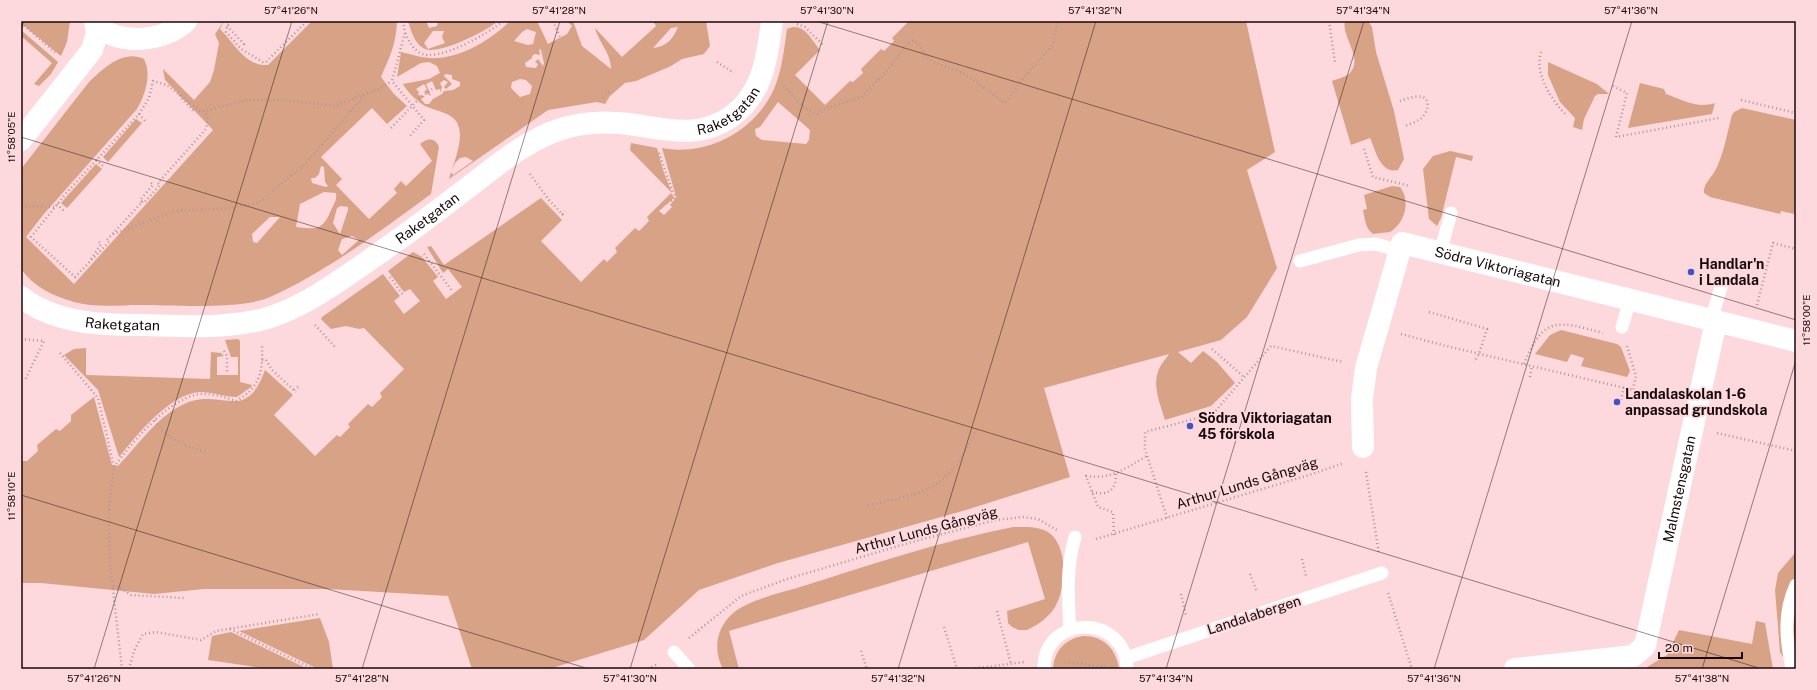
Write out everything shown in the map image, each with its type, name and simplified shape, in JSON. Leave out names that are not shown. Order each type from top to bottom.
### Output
[{"type":"street","points":[[96,23],[114,36],[140,38],[168,34],[186,21]]},
{"type":"street","name":"Raketgatan","points":[[21,297],[39,309],[56,316],[87,322],[216,326],[262,320],[282,314],[299,306],[329,288],[411,231],[516,152],[547,134],[579,124],[595,123],[630,124],[658,130],[682,131],[711,127],[725,120],[747,102],[757,88],[782,22]]},
{"type":"street","points":[[21,140],[86,58],[94,43],[97,33],[96,23]]},
{"type":"street","name":"Södra Viktoriagatan","points":[[1399,251],[1402,243],[1796,341]]},
{"type":"street","points":[[1363,447],[1362,399],[1366,368],[1399,251]]},
{"type":"street","name":"Malmstensgatan","points":[[1634,662],[1645,646],[1648,634],[1693,428],[1714,320]]},
{"type":"street","points":[[1515,669],[1634,662]]},
{"type":"lane","points":[[1440,253],[1451,213]]},
{"type":"lane","points":[[1300,261],[1359,245],[1376,244],[1399,251]]},
{"type":"lane","points":[[1714,320],[1722,284]]},
{"type":"lane","points":[[1622,327],[1630,300]]},
{"type":"lane","points":[[1070,630],[1070,552],[1075,537]]},
{"type":"lane","name":"Landalabergen","points":[[1127,664],[1382,573]]},
{"type":"lane","points":[[1792,669],[1786,640],[1787,613],[1796,585]]},
{"type":"lane","points":[[1044,662],[1047,651],[1055,640],[1070,630],[1089,627],[1107,633],[1121,646],[1127,664]]},
{"type":"lane","points":[[674,652],[689,669]]},
{"type":"path","points":[[231,21],[227,26],[226,32],[241,49],[260,61],[266,62],[307,21]]},
{"type":"path","points":[[403,21],[405,33],[412,46],[421,53],[436,54],[480,37],[504,21]]},
{"type":"path","points":[[553,21],[560,37]]},
{"type":"path","points":[[780,82],[804,106],[818,114],[827,108],[860,98],[886,72],[908,43],[914,40],[919,43],[923,53],[930,60],[963,73],[1005,103],[1025,76],[1052,46],[1058,21]]},
{"type":"path","points":[[1329,21],[1334,63]]},
{"type":"path","points":[[782,22],[803,25],[824,46]]},
{"type":"path","points":[[21,23],[61,58]]},
{"type":"path","points":[[227,26],[244,44],[245,42]]},
{"type":"path","points":[[99,242],[101,244],[91,259],[75,277],[31,237],[96,160],[139,114],[149,98],[153,81],[167,85],[200,111],[206,112],[246,100],[284,100],[334,106],[366,94],[392,81],[405,33]]},
{"type":"path","points":[[1541,52],[1539,59],[1546,88],[1553,101],[1567,116]]},
{"type":"path","points":[[717,62],[739,76]]},
{"type":"path","points":[[392,81],[424,120],[410,136]]},
{"type":"path","points":[[1613,86],[1627,93],[1616,137],[1719,118]]},
{"type":"path","points":[[391,128],[419,99],[432,89]]},
{"type":"path","points":[[180,94],[180,97],[194,111],[192,112]]},
{"type":"path","points":[[113,234],[176,211],[231,208],[258,203],[304,165],[366,94]]},
{"type":"path","points":[[1400,101],[1421,97],[1425,98],[1428,104],[1427,112],[1420,119],[1405,126]]},
{"type":"path","points":[[1741,100],[1796,113]]},
{"type":"path","points":[[91,259],[93,260],[109,242],[107,240],[160,185],[158,184],[206,129],[208,119],[206,112]]},
{"type":"path","points":[[139,114],[145,121]]},
{"type":"path","points":[[1364,149],[1373,177],[1410,186]]},
{"type":"path","points":[[659,156],[675,198],[669,204]]},
{"type":"path","points":[[96,160],[104,167]]},
{"type":"path","points":[[530,174],[549,200],[563,215],[565,211]]},
{"type":"path","points":[[142,202],[140,200],[153,185],[151,183]]},
{"type":"path","points":[[21,206],[56,206],[65,212]]},
{"type":"path","points":[[1756,306],[1773,243],[1796,249]]},
{"type":"path","points":[[424,254],[453,292]]},
{"type":"path","points":[[387,274],[403,295]]},
{"type":"path","points":[[1429,312],[1487,329],[1479,354],[1474,362]]},
{"type":"path","points":[[313,324],[336,348]]},
{"type":"path","points":[[1524,364],[1534,342],[1544,330],[1550,326],[1570,324],[1610,335]]},
{"type":"path","points":[[1378,327],[1479,354],[1659,396]]},
{"type":"path","points":[[21,339],[44,341],[26,380]]},
{"type":"path","points":[[114,467],[156,420],[176,404],[198,394],[205,394],[236,401],[247,395],[252,390],[259,377],[262,360],[262,340]]},
{"type":"path","points":[[1624,340],[1630,354],[1636,376],[1633,390]]},
{"type":"path","points":[[1167,518],[1145,449],[1145,432],[1213,414],[1271,346],[1366,368]]},
{"type":"path","points":[[1212,349],[1244,377]]},
{"type":"path","points":[[60,353],[98,398],[114,467],[109,510],[110,563],[122,669]]},
{"type":"path","points":[[227,356],[227,373]]},
{"type":"path","points":[[262,360],[266,360],[272,370],[295,391],[298,387]]},
{"type":"path","points":[[1530,377],[1532,366]]},
{"type":"path","points":[[1621,400],[1624,387]]},
{"type":"path","points":[[156,420],[164,434],[178,442],[207,453]]},
{"type":"path","points":[[868,505],[909,497],[929,490],[944,480],[964,455],[977,428]]},
{"type":"path","points":[[1693,428],[1796,451]]},
{"type":"path","name":"Arthur Lunds Gångväg","points":[[648,669],[674,652],[692,635],[740,596],[788,579],[912,542],[996,520],[1023,517],[1038,519],[1075,537],[1091,540],[1114,535],[1342,464],[1363,447]]},
{"type":"path","points":[[1114,535],[1113,512],[1098,507],[1086,476],[1100,478],[1116,473],[1147,456]]},
{"type":"path","points":[[1092,491],[1100,494],[1110,490],[1114,486],[1116,473]]},
{"type":"path","points":[[113,587],[119,587],[131,595],[184,598]]},
{"type":"path","points":[[997,611],[1011,664]]},
{"type":"path","points":[[129,669],[134,651],[143,634],[156,632],[201,640],[216,631],[319,614]]},
{"type":"path","points":[[944,627],[957,669]]},
{"type":"path","points":[[230,629],[314,669]]},
{"type":"path","points":[[861,651],[867,669]]},
{"type":"path","points":[[971,669],[1044,662],[1108,667],[1127,664]]},
{"type":"shaded area","points":[[24,21],[70,21],[67,42],[61,56],[23,25]]},
{"type":"shaded area","points":[[224,21],[220,29],[241,53],[253,62],[260,65],[268,65],[312,21],[397,21],[394,44],[381,77],[394,94],[407,106],[387,124],[372,108],[321,157],[342,179],[336,185],[369,219],[397,193],[394,189],[401,181],[406,186],[432,161],[420,144],[428,140],[433,140],[439,147],[431,194],[333,263],[291,287],[270,297],[257,301],[242,304],[207,306],[99,306],[66,300],[51,294],[38,286],[21,269],[21,169],[89,82],[107,66],[121,58],[136,57],[144,59],[147,78],[143,98],[137,109],[43,215],[26,237],[74,284],[213,130],[165,80],[163,69],[194,100],[210,82],[214,70],[219,43],[215,34]],"holes":[[[321,166],[324,167],[325,182],[328,186],[326,187],[312,183],[311,178],[315,178],[319,174]],[[324,192],[336,193],[336,200],[329,215],[323,224],[316,228],[296,227],[300,204]],[[341,206],[348,207],[340,234],[333,223],[337,208]],[[270,217],[280,217],[257,243],[253,242],[252,234]],[[352,236],[359,240],[342,255],[338,250],[342,239]]]},
{"type":"shaded area","points":[[408,21],[426,21],[429,28],[437,26],[438,21],[498,21],[463,41],[441,49],[432,50],[425,49],[419,44],[414,37]],"holes":[[[433,31],[444,31],[442,37],[445,43],[428,49],[424,43]]]},
{"type":"shaded area","points":[[510,21],[537,21],[548,44],[567,34],[572,26],[567,21],[573,21],[582,46],[611,69],[609,58],[595,28],[622,57],[656,26],[653,21],[706,21],[710,46],[704,54],[682,59],[671,66],[636,81],[625,83],[610,96],[605,104],[597,102],[548,110],[449,179],[451,172],[453,175],[473,161],[466,157],[460,158],[455,163],[452,171],[460,140],[459,127],[456,121],[448,114],[422,104],[403,84],[429,79],[440,73],[437,66],[429,62],[421,63],[397,77],[401,52],[428,58],[448,57],[477,46],[503,28]],"holes":[[[678,27],[668,42],[662,46],[653,48],[671,28]],[[527,29],[536,32],[533,44],[528,45],[514,41]],[[539,49],[541,50],[544,63],[543,66],[538,59],[535,62],[538,64],[536,68],[526,67],[525,63],[535,54],[540,55]],[[445,74],[452,75],[452,79],[460,82],[460,86],[453,90],[444,91],[429,104],[425,104],[421,99],[425,96],[418,95],[419,92],[416,89],[424,84],[427,89],[424,92],[431,96],[426,84],[432,81],[436,90],[440,89],[440,93],[442,87],[440,83],[444,80],[448,82],[444,87],[446,89],[452,84],[444,76]],[[520,79],[526,80],[532,86],[530,94],[520,97],[511,88],[512,82]]]},
{"type":"shaded area","points":[[909,21],[1246,21],[1275,152],[1247,170],[1277,268],[1247,317],[1221,340],[1178,352],[1191,363],[1203,351],[1217,362],[1235,383],[1211,406],[1165,420],[1157,394],[1156,380],[1157,373],[1161,365],[1169,354],[1044,388],[1070,477],[966,510],[778,563],[699,590],[644,640],[549,669],[472,669],[448,596],[328,589],[204,589],[154,594],[41,583],[21,583],[21,461],[27,461],[38,451],[37,445],[56,429],[60,431],[71,421],[71,415],[94,397],[112,465],[118,466],[148,432],[173,410],[196,400],[240,400],[249,396],[257,387],[265,370],[293,395],[274,415],[315,456],[337,435],[340,437],[350,427],[348,424],[368,404],[372,407],[382,397],[380,393],[404,369],[364,328],[359,329],[346,326],[331,329],[321,319],[322,317],[383,274],[400,296],[394,301],[404,314],[420,301],[410,289],[404,292],[388,271],[413,252],[422,257],[438,277],[433,281],[446,299],[462,287],[448,269],[443,273],[427,247],[431,246],[444,265],[541,198],[562,220],[541,241],[581,282],[604,259],[607,262],[617,252],[615,248],[635,228],[639,231],[649,221],[647,217],[671,193],[674,198],[659,211],[664,215],[672,207],[670,205],[676,198],[662,148],[679,150],[696,148],[728,138],[755,117],[766,104],[779,75],[787,29],[793,27],[803,29],[820,50],[795,75],[825,105],[850,81],[853,82],[863,73],[861,69],[881,49],[884,51],[894,41],[892,38]],"holes":[[[778,102],[810,130],[809,140],[806,144],[762,140],[756,136],[755,129],[760,127]]]},
{"type":"shaded area","points":[[1345,21],[1368,21],[1372,27],[1376,52],[1394,111],[1404,159],[1398,170],[1387,169],[1383,165],[1370,138],[1351,145],[1332,81],[1344,77],[1350,73],[1354,67],[1354,54],[1346,34]]},
{"type":"shaded area","points":[[21,30],[58,62],[51,74],[39,86],[34,84],[52,63],[21,36]]},
{"type":"shaded area","points":[[1548,62],[1597,84],[1609,94],[1598,94],[1595,96],[1584,119],[1582,130],[1573,127],[1575,118],[1560,102],[1548,75]]},
{"type":"shaded area","points":[[1640,83],[1664,89],[1666,94],[1690,103],[1709,105],[1715,103],[1712,114],[1628,128]]},
{"type":"shaded area","points":[[1742,108],[1796,120],[1796,205],[1794,214],[1781,211],[1780,214],[1710,197],[1704,193],[1706,184],[1715,171],[1721,158],[1732,115],[1734,112]]},
{"type":"shaded area","points":[[136,119],[142,123],[108,162],[103,157]]},
{"type":"shaded area","points":[[631,143],[657,148],[663,170],[672,193],[630,150]]},
{"type":"shaded area","points":[[1450,151],[1473,156],[1472,161],[1456,157],[1441,218],[1437,226],[1429,219],[1423,169],[1433,156]]},
{"type":"shaded area","points":[[96,164],[102,169],[67,208],[61,203]]},
{"type":"shaded area","points":[[1392,186],[1400,187],[1403,193],[1406,205],[1403,217],[1390,232],[1373,234],[1368,229],[1365,220],[1363,210],[1367,209],[1364,195]]},
{"type":"shaded area","points":[[1561,330],[1617,344],[1621,347],[1630,371],[1627,377],[1581,366],[1584,358],[1571,354],[1567,362],[1535,354],[1550,335]]},
{"type":"shaded area","points":[[238,339],[240,341],[240,382],[252,385],[251,387],[237,397],[200,392],[188,394],[165,408],[144,427],[119,457],[98,390],[64,355],[74,349],[86,348],[86,375],[210,379],[211,352],[221,353],[224,356],[217,357],[217,375],[238,375],[238,357],[231,357],[225,340]]},
{"type":"shaded area","points":[[1013,527],[1032,527],[1044,530],[1052,535],[1058,543],[1062,553],[1062,588],[1055,607],[1043,620],[1027,630],[1019,630],[1012,627],[1008,623],[1007,611],[1045,599],[1028,542],[729,631],[739,669],[723,669],[717,647],[719,633],[722,626],[732,614],[746,605],[764,598],[906,554],[959,539]]},
{"type":"shaded area","points":[[1796,549],[1796,669],[1790,669],[1780,652],[1775,590],[1778,573],[1795,553]]},
{"type":"shaded area","points":[[320,618],[329,642],[333,669],[318,669],[239,631]]},
{"type":"shaded area","points":[[1756,621],[1765,623],[1773,669],[1644,669],[1667,655],[1679,630],[1752,644]]},
{"type":"shaded area","points":[[231,632],[308,669],[270,669],[208,660],[212,636]]},
{"type":"shaded area","points":[[1083,636],[1097,638],[1108,645],[1115,655],[1119,669],[1053,669],[1058,651],[1071,640]]},
{"type":"place","name":"Handlar'n i Landala","points":[[1691,272]]},
{"type":"place","name":"Landalaskolan 1-6 anpassad grundskola","points":[[1617,402]]},
{"type":"place","name":"Södra Viktoriagatan 45 förskola","points":[[1190,426]]}]
